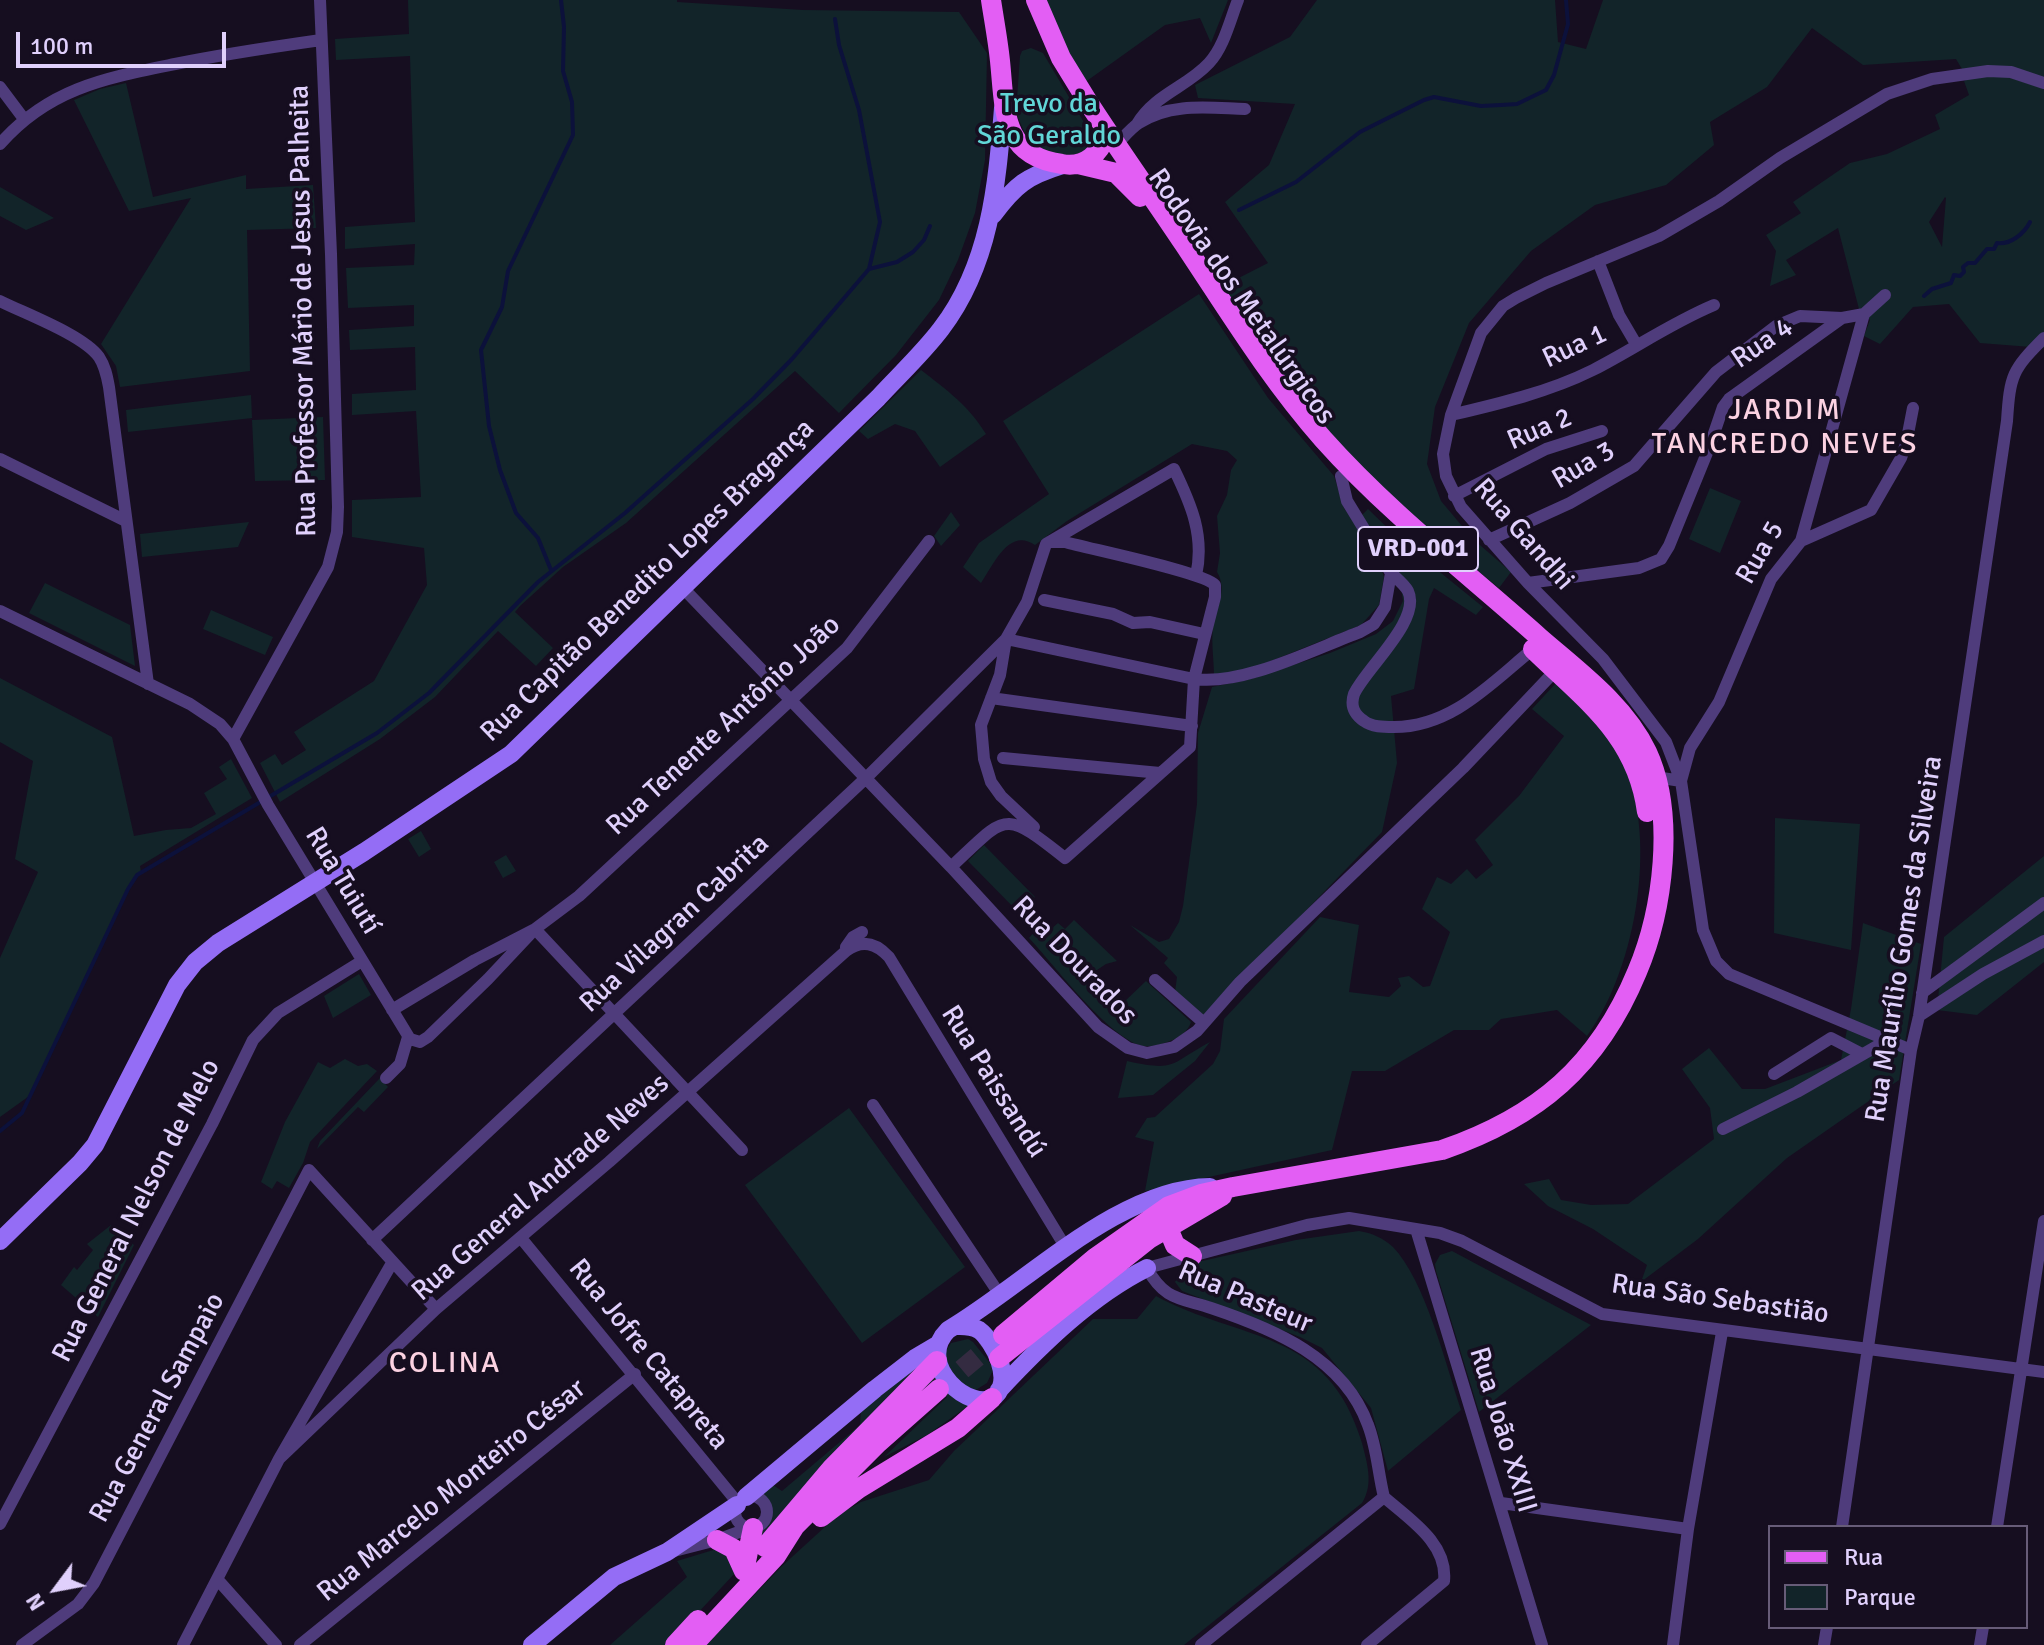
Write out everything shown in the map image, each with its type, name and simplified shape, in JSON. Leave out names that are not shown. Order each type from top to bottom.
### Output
[{"type":"main road","name":"Rua Capitão Benedito Lopes Bragança","points":[[0,1241],[95,1145],[188,969],[229,936],[511,754],[926,348],[947,320],[972,276],[991,217],[1003,106],[991,0]]},
{"type":"main road","name":"Rodovia dos Metalúrgicos","points":[[1003,1335],[1095,1258],[1169,1206],[1233,1187],[1442,1150],[1470,1141],[1508,1122],[1544,1099],[1590,1056],[1616,1017],[1634,979],[1653,930],[1663,836],[1656,777],[1639,737],[1615,706],[1402,520],[1318,433],[1266,367],[1112,139],[1061,58],[1036,0]]},
{"type":"main road","name":"Rua Capitão Benedito Lopes Bragança","points":[[1003,106],[1014,135],[1026,150],[1034,156],[1070,164]]},
{"type":"main road","points":[[1070,164],[1086,162],[1112,139]]},
{"type":"main road","name":"Rua Capitão Benedito Lopes Bragança","points":[[991,217],[1021,182],[1038,172],[1070,164]]},
{"type":"main road","name":"Rodovia dos Metalúrgicos","points":[[1070,164],[1116,173],[1134,189],[1266,387],[1304,437],[1394,528],[1589,702],[1619,737],[1638,770],[1644,789],[1649,855],[1634,979]]},
{"type":"main road","points":[[770,1552],[806,1497],[937,1353],[943,1336],[955,1326],[1066,1248],[1121,1214],[1191,1187],[1233,1187]]},
{"type":"main road","points":[[675,1645],[744,1571],[845,1498],[958,1428],[995,1394],[1000,1360],[1167,1226],[1216,1201],[1233,1187]]},
{"type":"main road","points":[[1167,1226],[1175,1245],[1192,1256]]},
{"type":"main road","name":"Rua São Sebastião","points":[[995,1394],[1033,1354],[1111,1290],[1147,1268]]},
{"type":"main road","points":[[955,1326],[965,1325],[980,1331],[1000,1360]]},
{"type":"main road","points":[[937,1353],[945,1377],[964,1395],[982,1401],[995,1394]]},
{"type":"main road","points":[[532,1645],[614,1577],[667,1552],[740,1502],[915,1358],[937,1353]]},
{"type":"main road","name":"Rua São Sebastião","points":[[1000,1360],[1033,1354]]},
{"type":"main road","points":[[693,1645],[770,1552],[878,1443],[939,1389]]},
{"type":"main road","points":[[744,1571],[752,1528]]},
{"type":"main road","points":[[717,1540],[734,1549],[744,1571]]},
{"type":"street","name":"Rua Professor Mário de Jesus Palheita","points":[[233,739],[321,580],[331,558],[337,532],[331,254],[320,0]]},
{"type":"street","points":[[1137,124],[1160,97],[1210,62],[1238,0]]},
{"type":"street","points":[[0,144],[24,119],[69,92],[116,76],[223,54],[321,40]]},
{"type":"street","name":"Rua Gandhi","points":[[1911,1050],[1729,974],[1716,961],[1703,930],[1681,781],[1666,742],[1625,687],[1574,628],[1489,540],[1454,496],[1446,476],[1443,454],[1451,415],[1481,333],[1503,306],[1529,290],[1659,236],[1719,201],[1780,158],[1900,89],[1932,79],[1988,71],[2011,72],[2044,83]]},
{"type":"street","points":[[0,87],[24,119]]},
{"type":"street","points":[[1112,139],[1137,124],[1184,108],[1245,109]]},
{"type":"street","points":[[1598,261],[1619,315],[1636,344]]},
{"type":"street","points":[[1864,314],[1885,295]]},
{"type":"street","points":[[0,301],[80,341],[97,354],[102,363],[109,387],[148,684]]},
{"type":"street","name":"Rua 1","points":[[1451,415],[1504,402],[1569,380],[1714,305]]},
{"type":"street","name":"Rua 4","points":[[1528,583],[1639,568],[1661,559],[1709,448],[1723,407],[1737,391],[1842,318],[1864,314]]},
{"type":"street","name":"Rua 5","points":[[1681,781],[1690,748],[1719,702],[1771,579],[1801,541],[1864,314]]},
{"type":"street","name":"Rua 3","points":[[1489,540],[1570,503],[1634,466],[1716,372],[1776,326],[1800,316],[1842,318]]},
{"type":"street","name":"Rua Maurílio Gomes da Silveira","points":[[1842,1525],[1911,1050],[1919,1016],[1997,498],[2010,382],[2021,361],[2044,338]]},
{"type":"street","points":[[1801,541],[1871,510],[1901,458],[1913,408]]},
{"type":"street","name":"Rua 2","points":[[1454,496],[1546,449],[1602,431]]},
{"type":"street","points":[[0,459],[126,521]]},
{"type":"street","points":[[1048,844],[1051,838],[1030,824],[995,788],[987,772],[981,725],[1002,666],[1006,639],[1024,608],[1041,553],[1049,542],[1174,469],[1198,528],[1200,557],[1196,576]]},
{"type":"street","points":[[1341,476],[1347,501],[1391,573],[1407,589],[1409,596],[1408,612],[1397,634],[1357,688],[1352,701],[1355,713],[1368,724],[1385,727],[1431,723],[1456,711],[1533,649]]},
{"type":"street","name":"Rua Tenente Antônio João","points":[[412,1039],[428,1037],[535,929],[585,891],[847,648],[929,541]]},
{"type":"street","points":[[951,867],[993,828],[1006,823],[1027,829],[1065,858],[1190,747],[1194,679],[1216,592],[1215,585],[1210,580],[1065,542],[1049,542]]},
{"type":"street","points":[[1006,639],[1194,679],[1239,676],[1374,624],[1385,607],[1391,573]]},
{"type":"street","name":"Rua Dourados","points":[[683,588],[951,867],[1098,1027],[1119,1043],[1138,1052],[1165,1051],[1182,1042],[1204,1023],[1240,982],[1463,768],[1555,671]]},
{"type":"street","points":[[1044,600],[1113,614],[1133,623],[1150,622],[1204,634]]},
{"type":"street","name":"Rua Tuiutí","points":[[0,611],[201,710],[220,724],[233,739],[315,883],[412,1039]]},
{"type":"street","name":"Rua Vilagran Cabrita","points":[[372,1240],[866,778],[1006,639]]},
{"type":"street","points":[[991,698],[1192,726]]},
{"type":"street","points":[[1003,758],[1160,773]]},
{"type":"street","points":[[1656,777],[1681,781]]},
{"type":"street","points":[[1922,993],[2044,903]]},
{"type":"street","points":[[535,929],[742,1150]]},
{"type":"street","name":"Rua Tenente Antônio João","points":[[392,1010],[475,960],[535,929]]},
{"type":"street","name":"Rua General Andrade Neves","points":[[839,957],[853,937],[862,932]]},
{"type":"street","points":[[1919,1016],[1983,974],[2044,941]]},
{"type":"street","name":"Rua General Andrade Neves","points":[[279,1459],[436,1309],[688,1093],[839,957],[860,943],[875,946]]},
{"type":"street","name":"Rua Paissandú","points":[[875,946],[889,957],[1066,1248]]},
{"type":"street","points":[[475,960],[485,964],[488,979]]},
{"type":"street","name":"Rua General Nelson de Melo","points":[[0,1524],[212,1124],[253,1040],[278,1013],[362,961]]},
{"type":"street","points":[[1155,980],[1204,1023]]},
{"type":"street","points":[[1774,1074],[1831,1038],[1862,1054]]},
{"type":"street","points":[[386,1078],[400,1064],[412,1039]]},
{"type":"street","points":[[1723,1129],[1797,1092],[1886,1041]]},
{"type":"street","points":[[873,1105],[1000,1295]]},
{"type":"street","name":"Rua General Sampaio","points":[[22,1645],[78,1604],[94,1583],[309,1170],[372,1240]]},
{"type":"street","name":"Rua São Sebastião","points":[[1147,1268],[1307,1225],[1349,1218],[1440,1233],[1462,1241],[1602,1314],[2044,1372]]},
{"type":"street","points":[[1997,1525],[2044,1221]]},
{"type":"street","name":"Rua João XXIII","points":[[1416,1229],[1501,1503],[1540,1644]]},
{"type":"street","name":"Rua Jofre Catapreta","points":[[521,1238],[740,1502]]},
{"type":"street","points":[[372,1240],[436,1309]]},
{"type":"street","name":"Rua General Andrade Neves","points":[[183,1645],[279,1459],[392,1263]]},
{"type":"street","name":"Rua Pasteur","points":[[1147,1268],[1155,1283],[1171,1297],[1270,1330],[1312,1353],[1349,1391],[1368,1423],[1384,1497]]},
{"type":"street","points":[[1673,1645],[1688,1529],[1722,1332]]},
{"type":"street","name":"Rua Marcelo Monteiro César","points":[[300,1645],[635,1374]]},
{"type":"street","points":[[667,1552],[752,1528],[765,1519],[767,1509],[757,1497],[740,1502],[736,1519],[744,1527],[752,1528]]},
{"type":"street","points":[[1201,1645],[1384,1497],[1429,1536],[1446,1567],[1444,1581],[1367,1645]]},
{"type":"street","points":[[1501,1503],[1688,1529]]},
{"type":"street","points":[[218,1580],[276,1645]]},
{"type":"green space","points":[[408,0],[677,0],[803,10],[959,12],[987,53],[985,160],[975,213],[939,300],[896,355],[839,413],[795,371],[626,523],[563,567],[520,606],[515,612],[553,648],[536,666],[498,631],[435,697],[380,739],[280,802],[260,763],[275,754],[282,765],[306,750],[294,732],[374,681],[427,585],[424,548],[352,537],[352,500],[421,497],[416,411],[352,415],[352,394],[416,390],[415,347],[350,350],[349,330],[414,326],[414,305],[348,308],[346,268],[414,265],[415,244],[345,249],[345,227],[415,222],[410,56],[336,60],[335,39],[409,34]]},
{"type":"green space","points":[[1046,0],[1228,0],[1211,43],[1200,18],[1165,25],[1084,83]]},
{"type":"green space","points":[[1317,0],[1555,0],[1558,42],[1586,49],[1603,0],[2044,0],[2044,348],[1980,343],[1949,304],[1913,307],[1880,344],[1864,336],[1870,320],[1859,309],[1838,228],[1786,260],[1796,275],[1770,286],[1776,251],[1766,235],[1801,213],[1793,202],[1850,163],[1887,154],[1940,129],[1935,115],[1969,95],[1964,81],[1968,79],[1956,59],[1863,65],[1812,28],[1767,87],[1710,122],[1714,145],[1666,185],[1595,205],[1531,251],[1469,323],[1435,407],[1427,464],[1441,501],[1473,539],[1511,572],[1499,588],[1412,515],[1350,456],[1302,400],[1221,287],[1268,263],[1225,202],[1269,165],[1295,104],[1198,98],[1195,85],[1290,37]],"holes":[[[1946,198],[1942,247],[1929,222]]]},
{"type":"green space","name":"Trevo da São Geraldo","points":[[1031,48],[1043,53],[1089,131],[1094,143],[1084,153],[1060,156],[1030,145],[1016,113],[1020,56],[1022,51]]},
{"type":"green space","points":[[126,83],[153,197],[246,175],[246,189],[313,185],[316,228],[247,230],[250,371],[120,387],[116,366],[101,344],[191,198],[129,211],[74,100]]},
{"type":"green space","points":[[0,187],[54,218],[26,230],[0,216]]},
{"type":"green space","points":[[1199,294],[1268,398],[1334,476],[1344,508],[1379,561],[1384,577],[1379,605],[1361,625],[1251,669],[1214,677],[1213,626],[1221,592],[1217,572],[1220,553],[1217,516],[1237,460],[1227,451],[1192,444],[1067,521],[1035,545],[1026,541],[1010,544],[981,583],[963,567],[979,543],[1049,494],[1003,421]]},
{"type":"green space","points":[[921,370],[965,407],[986,434],[940,467],[915,431],[895,424],[868,439],[859,431]]},
{"type":"green space","points":[[251,395],[252,418],[128,432],[126,410]]},
{"type":"green space","points":[[323,417],[325,480],[255,481],[252,420]]},
{"type":"green space","points":[[1710,488],[1741,501],[1720,553],[1689,539]]},
{"type":"green space","points":[[1368,509],[1399,539],[1483,607],[1476,615],[1434,588],[1429,599],[1414,689],[1391,696],[1397,763],[1382,832],[1203,1017],[1175,992],[1177,977],[1164,963],[1168,958],[1130,925],[1159,942],[1169,939],[1179,922],[1197,804],[1198,733],[1212,687],[1247,680],[1330,653],[1376,634],[1393,621],[1403,601],[1399,573],[1361,516]]},
{"type":"green space","points":[[951,512],[960,525],[941,546],[934,536]]},
{"type":"green space","points":[[249,522],[238,547],[142,557],[140,534]]},
{"type":"green space","points":[[45,583],[130,625],[135,666],[29,613]]},
{"type":"green space","points":[[211,610],[273,637],[265,655],[203,629]]},
{"type":"green space","points":[[0,678],[112,737],[134,836],[191,828],[216,814],[204,793],[227,779],[219,767],[231,759],[252,798],[140,866],[141,872],[128,889],[32,1094],[0,1117],[0,958],[38,872],[15,859],[33,761],[0,742]]},
{"type":"green space","points":[[1556,683],[1599,726],[1620,756],[1632,787],[1639,822],[1637,899],[1630,938],[1619,974],[1587,1036],[1557,1010],[1501,1019],[1489,1030],[1454,1030],[1385,1071],[1352,1071],[1332,1150],[1145,1191],[1154,1142],[1135,1137],[1147,1118],[1155,1117],[1213,1064],[1220,1051],[1224,1019],[1320,917],[1359,925],[1349,992],[1389,997],[1401,986],[1398,978],[1409,976],[1423,987],[1430,986],[1450,932],[1422,909],[1437,877],[1451,884],[1467,869],[1476,879],[1493,865],[1475,840],[1519,796],[1564,736],[1532,709]]},
{"type":"green space","points":[[1775,818],[1860,824],[1851,950],[1774,933]]},
{"type":"green space","points":[[421,831],[431,849],[419,857],[408,839]]},
{"type":"green space","points":[[984,845],[1035,897],[1019,913],[968,861]]},
{"type":"green space","points":[[506,855],[516,871],[503,878],[494,862]]},
{"type":"green space","points":[[2044,856],[2044,897],[2040,900],[2044,906],[2044,962],[1977,1015],[1937,1010],[1944,937]]},
{"type":"green space","points":[[1074,920],[1117,961],[1094,972],[1124,1002],[1146,981],[1191,1022],[1186,1031],[1166,1042],[1143,1046],[1126,1038],[1096,1013],[1029,938],[1043,922],[1051,929],[1058,923],[1065,929]]},
{"type":"green space","points":[[1863,923],[1921,944],[1899,1080],[1787,1158],[1698,1239],[1641,1282],[1647,1265],[1593,1229],[1548,1206],[1524,1184],[1549,1179],[1561,1200],[1591,1205],[1628,1204],[1714,1139],[1710,1108],[1682,1069],[1709,1048],[1742,1089],[1765,1089],[1841,1060]]},
{"type":"green space","points":[[359,974],[371,995],[333,1018],[324,996]]},
{"type":"green space","points":[[1210,1042],[1195,1061],[1153,1095],[1118,1098],[1127,1061],[1164,1066],[1179,1061]]},
{"type":"green space","points":[[345,1059],[358,1066],[367,1064],[377,1071],[310,1142],[289,1188],[277,1181],[272,1189],[261,1182],[285,1122],[318,1062],[330,1068]]},
{"type":"green space","points":[[380,1078],[388,1087],[364,1112],[358,1107],[317,1149],[320,1141]]},
{"type":"green space","points":[[849,1108],[965,1267],[862,1343],[745,1185]]},
{"type":"green space","points":[[111,1225],[134,1245],[98,1317],[61,1285],[74,1267],[77,1270],[93,1250],[87,1244]]},
{"type":"green space","points":[[1359,1231],[1377,1236],[1393,1247],[1415,1280],[1425,1301],[1461,1410],[1388,1471],[1371,1408],[1322,1348],[1182,1291],[1175,1282],[1183,1268],[1193,1263],[1296,1240]]},
{"type":"green space","points":[[1452,1251],[1591,1325],[1479,1412],[1436,1271],[1435,1264],[1440,1255]]},
{"type":"green space","points":[[1156,1296],[1188,1311],[1250,1332],[1304,1358],[1327,1378],[1347,1406],[1362,1443],[1368,1473],[1368,1488],[1362,1503],[1184,1645],[706,1645],[781,1567],[838,1515],[861,1502],[929,1480],[954,1451],[1093,1319],[1137,1319]]},
{"type":"green space","points":[[968,1339],[994,1368],[987,1383],[974,1391],[955,1376],[945,1353],[951,1343]]},
{"type":"green space","points":[[926,1362],[755,1553],[755,1535],[769,1520],[771,1510],[759,1494],[770,1483],[782,1491],[860,1425],[861,1410]]},
{"type":"green space","points":[[933,1370],[971,1404],[927,1435],[884,1457],[947,1397],[933,1381],[856,1452]]},
{"type":"green space","points":[[725,1549],[735,1573],[668,1645],[610,1645],[687,1577],[677,1561]]},
{"type":"waterway","points":[[551,570],[538,538],[516,513],[500,470],[489,426],[481,350],[502,307],[508,271],[573,135],[572,102],[563,71],[561,0]]},
{"type":"waterway","points":[[1239,210],[1296,182],[1360,132],[1424,100],[1434,97],[1481,106],[1517,104],[1546,90],[1554,75],[1568,24],[1566,0]]},
{"type":"waterway","points":[[835,19],[839,45],[859,110],[880,222],[869,269]]},
{"type":"waterway","points":[[1924,296],[1932,289],[1951,283],[1954,275],[1960,276],[1964,272],[1963,267],[1975,263],[1987,249],[1994,249],[1997,243],[2016,238],[2030,222]]},
{"type":"waterway","points":[[0,1131],[22,1113],[137,875],[377,733],[429,693],[538,582],[625,513],[753,399],[792,359],[869,269],[897,262],[913,252],[924,240],[930,226]]},
{"type":"tunnel","points":[[939,1389],[1003,1335]]},
{"type":"district","name":"JARDIM TANCREDO NEVES","points":[[1785,428]]},
{"type":"district","name":"COLINA","points":[[445,1364]]}]
